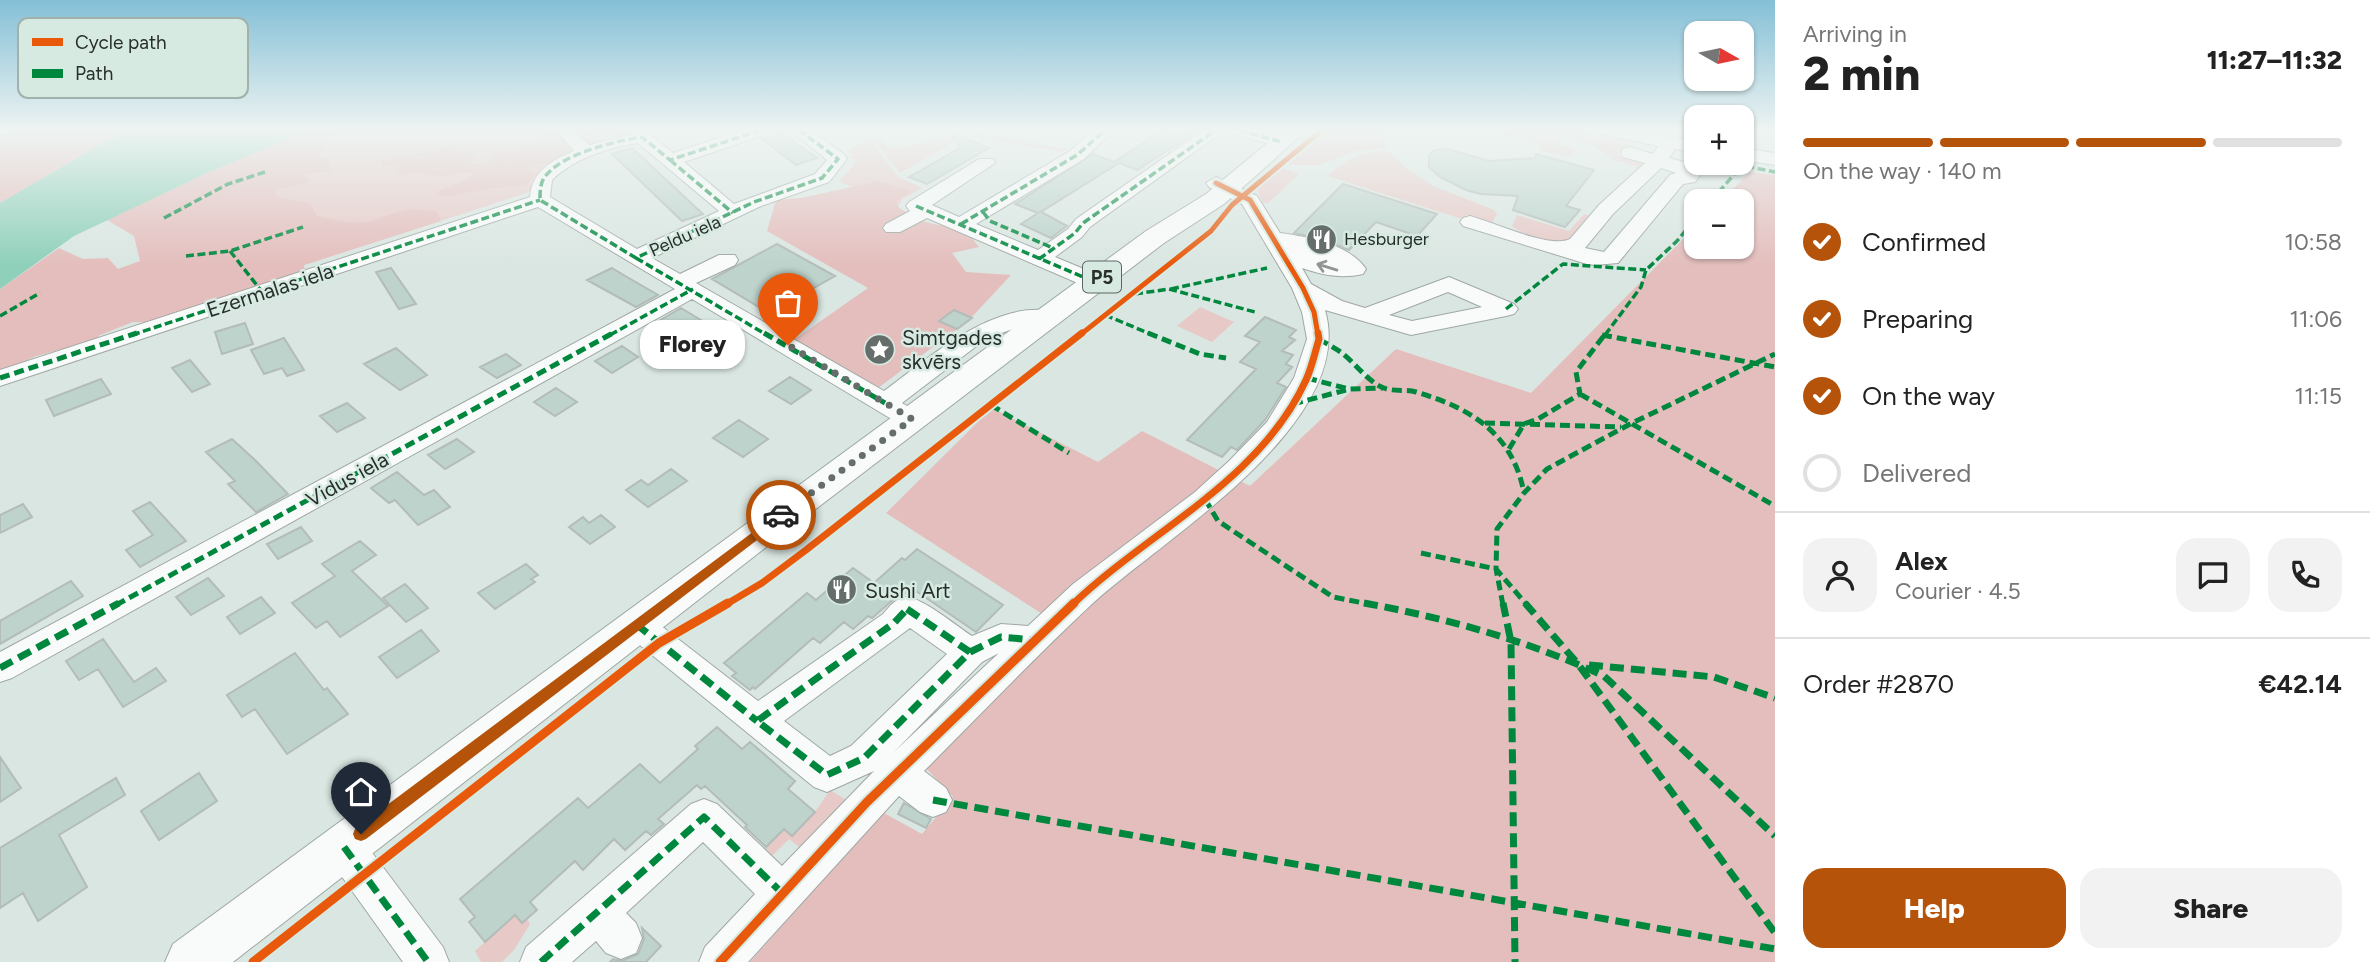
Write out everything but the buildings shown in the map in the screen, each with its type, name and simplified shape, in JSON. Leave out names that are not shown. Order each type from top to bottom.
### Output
[{"type":"main road","name":"P5","points":[[191,962],[636,624],[898,411],[1049,317],[1156,237],[1182,210],[1243,175]]},
{"type":"street","points":[[540,200],[543,178],[546,175]]},
{"type":"street","points":[[688,175],[733,213]]},
{"type":"street","name":"Peldu iela","points":[[636,258],[754,202],[824,175]]},
{"type":"street","points":[[892,228],[969,175]]},
{"type":"street","points":[[961,224],[1044,175]]},
{"type":"street","points":[[1046,253],[1075,233],[1083,223],[1152,175]]},
{"type":"street","points":[[1568,249],[1577,245],[1598,217],[1639,175]]},
{"type":"street","points":[[1469,222],[1595,259],[1610,258],[1677,179],[1688,178],[1690,175]]},
{"type":"street","points":[[720,962],[867,802],[1084,593],[1205,488],[1256,453],[1297,400],[1307,378],[1319,333],[1303,288],[1279,246],[1273,218],[1250,200],[1223,186]]},
{"type":"street","name":"Peldu iela","points":[[540,200],[898,411]]},
{"type":"street","name":"Ezermalas iela","points":[[0,378],[540,200]]},
{"type":"street","points":[[922,208],[1046,253]]},
{"type":"street","points":[[983,212],[990,221],[1095,282]]},
{"type":"street","name":"Vidus iela","points":[[0,668],[687,286],[727,260]]},
{"type":"street","points":[[1303,288],[1334,306],[1367,315],[1411,327],[1506,309],[1449,284],[1367,315]]},
{"type":"street","points":[[757,721],[894,623],[907,609],[970,652]]},
{"type":"street","points":[[636,624],[827,775],[864,758],[970,652],[1001,637],[1034,640]]},
{"type":"street","points":[[898,773],[933,800]]},
{"type":"street","points":[[541,962],[609,925],[704,817],[784,894]]},
{"type":"street","points":[[344,847],[428,962]]},
{"type":"shaded area","points":[[0,175],[48,175],[0,203]]},
{"type":"shaded area","points":[[48,175],[203,175],[74,236],[0,289],[0,203]]},
{"type":"shaded area","points":[[203,175],[305,175],[309,182],[275,190],[276,197],[310,203],[317,216],[349,222],[367,222],[400,211],[416,209],[437,212],[441,221],[304,265],[306,277],[156,323],[133,322],[98,336],[101,339],[36,356],[0,373],[0,289],[59,248],[83,259],[108,258],[118,269],[140,261],[134,236],[107,220]]},
{"type":"shaded area","points":[[206,175],[545,175],[533,191],[304,265]]},
{"type":"shaded area","points":[[471,175],[536,175],[527,185],[443,197],[437,193]]},
{"type":"shaded area","points":[[845,175],[896,175],[922,188],[901,200],[901,204],[839,182]]},
{"type":"shaded area","points":[[1274,175],[1298,175],[1268,203],[1263,203],[1257,189]]},
{"type":"shaded area","points":[[1416,175],[1433,186],[1494,210],[1497,214],[1492,223],[1466,215],[1462,219],[1328,176]]},
{"type":"shaded area","points":[[1747,175],[1775,175],[1775,962],[750,962],[882,812],[922,834],[953,797],[926,768],[1064,628],[886,513],[992,408],[1098,462],[1142,431],[1250,486],[1396,349],[1531,393],[1684,238],[1684,259],[1754,259],[1754,189],[1733,189]]},
{"type":"shaded area","points":[[879,181],[912,191],[897,201],[899,208],[926,222],[962,230],[973,239],[979,247],[952,253],[966,272],[1011,275],[969,320],[878,388],[792,341],[868,288],[767,231],[776,200],[801,198]]},
{"type":"shaded area","points":[[1584,214],[1595,217],[1573,244],[1541,240],[1512,226],[1517,215],[1569,231]]},
{"type":"shaded area","points":[[1200,307],[1234,322],[1212,342],[1177,326]]},
{"type":"shaded area","points":[[830,790],[851,803],[806,852],[789,839],[772,856],[765,848],[784,829],[793,836],[815,812]]},
{"type":"shaded area","points":[[515,915],[522,923],[527,919],[530,924],[514,950],[502,962],[481,962],[475,951]]},
{"type":"marked path","points":[[164,218],[228,184],[256,175]]},
{"type":"marked path","points":[[547,175],[540,189],[540,200],[636,258],[754,202],[825,175]]},
{"type":"marked path","points":[[688,175],[733,213]]},
{"type":"marked path","points":[[961,224],[1044,175]]},
{"type":"marked path","points":[[1039,259],[1075,233],[1083,223],[1152,175]]},
{"type":"marked path","points":[[1721,189],[1734,175]]},
{"type":"marked path","points":[[0,378],[540,200]]},
{"type":"marked path","points":[[916,206],[1095,282]]},
{"type":"marked path","points":[[983,212],[990,221],[1053,248]]},
{"type":"marked path","points":[[186,256],[230,251],[303,227]]},
{"type":"marked path","points":[[1509,449],[1524,424],[1538,419],[1580,394],[1576,372],[1641,287],[1646,270],[1684,233]]},
{"type":"marked path","points":[[230,251],[263,293]]},
{"type":"marked path","points":[[636,258],[885,403]]},
{"type":"marked path","points":[[1506,309],[1563,264],[1646,270]]},
{"type":"marked path","points":[[1171,289],[1267,268]]},
{"type":"marked path","points":[[0,668],[693,289]]},
{"type":"marked path","points":[[1135,294],[1169,289],[1255,312]]},
{"type":"marked path","points":[[0,316],[40,293]]},
{"type":"marked path","points":[[1105,315],[1200,354],[1226,358]]},
{"type":"marked path","points":[[1602,335],[1775,367]]},
{"type":"marked path","points":[[1319,339],[1341,352],[1383,388],[1413,391],[1439,400],[1485,423],[1509,449],[1520,471],[1524,493]]},
{"type":"marked path","points":[[1515,962],[1511,642],[1496,569],[1497,529],[1524,493],[1547,469],[1632,423],[1775,354]]},
{"type":"marked path","points":[[1307,378],[1349,389],[1383,388]]},
{"type":"marked path","points":[[1293,404],[1346,390]]},
{"type":"marked path","points":[[1580,394],[1775,506]]},
{"type":"marked path","points":[[991,405],[1069,453]]},
{"type":"marked path","points":[[1485,423],[1621,427]]},
{"type":"marked path","points":[[1205,499],[1218,521],[1333,597],[1434,616],[1578,664],[1604,676],[1775,836]]},
{"type":"marked path","points":[[1421,553],[1496,569],[1578,664],[1775,933]]},
{"type":"marked path","points":[[636,624],[757,721],[894,623],[907,609],[970,652],[864,758],[827,775],[757,721]]},
{"type":"marked path","points":[[970,652],[1001,637],[1034,640]]},
{"type":"marked path","points":[[1589,665],[1714,677],[1775,698]]},
{"type":"marked path","points":[[933,800],[1775,949]]},
{"type":"marked path","points":[[541,962],[704,817],[784,895]]},
{"type":"marked path","points":[[344,847],[428,962]]},
{"type":"cycle path","points":[[253,962],[659,643],[762,583],[806,550],[1211,231],[1232,205],[1268,175]]},
{"type":"cycle path","points":[[720,962],[867,802],[1084,593],[1205,499],[1239,468],[1276,428],[1296,399],[1307,378],[1319,339],[1314,312],[1303,288],[1250,200],[1216,183]]},
{"type":"way so far","points":[[781,515],[912,419],[788,345]]},
{"type":"place","name":"Hesburger","points":[[1321,239]]},
{"type":"place","name":"Florey","points":[[788,345]]},
{"type":"place","name":"Simtgades skvērs","points":[[879,349]]},
{"type":"place","name":"Sushi Art","points":[[842,590]]},
{"type":"route","points":[[361,834],[781,515]]}]
